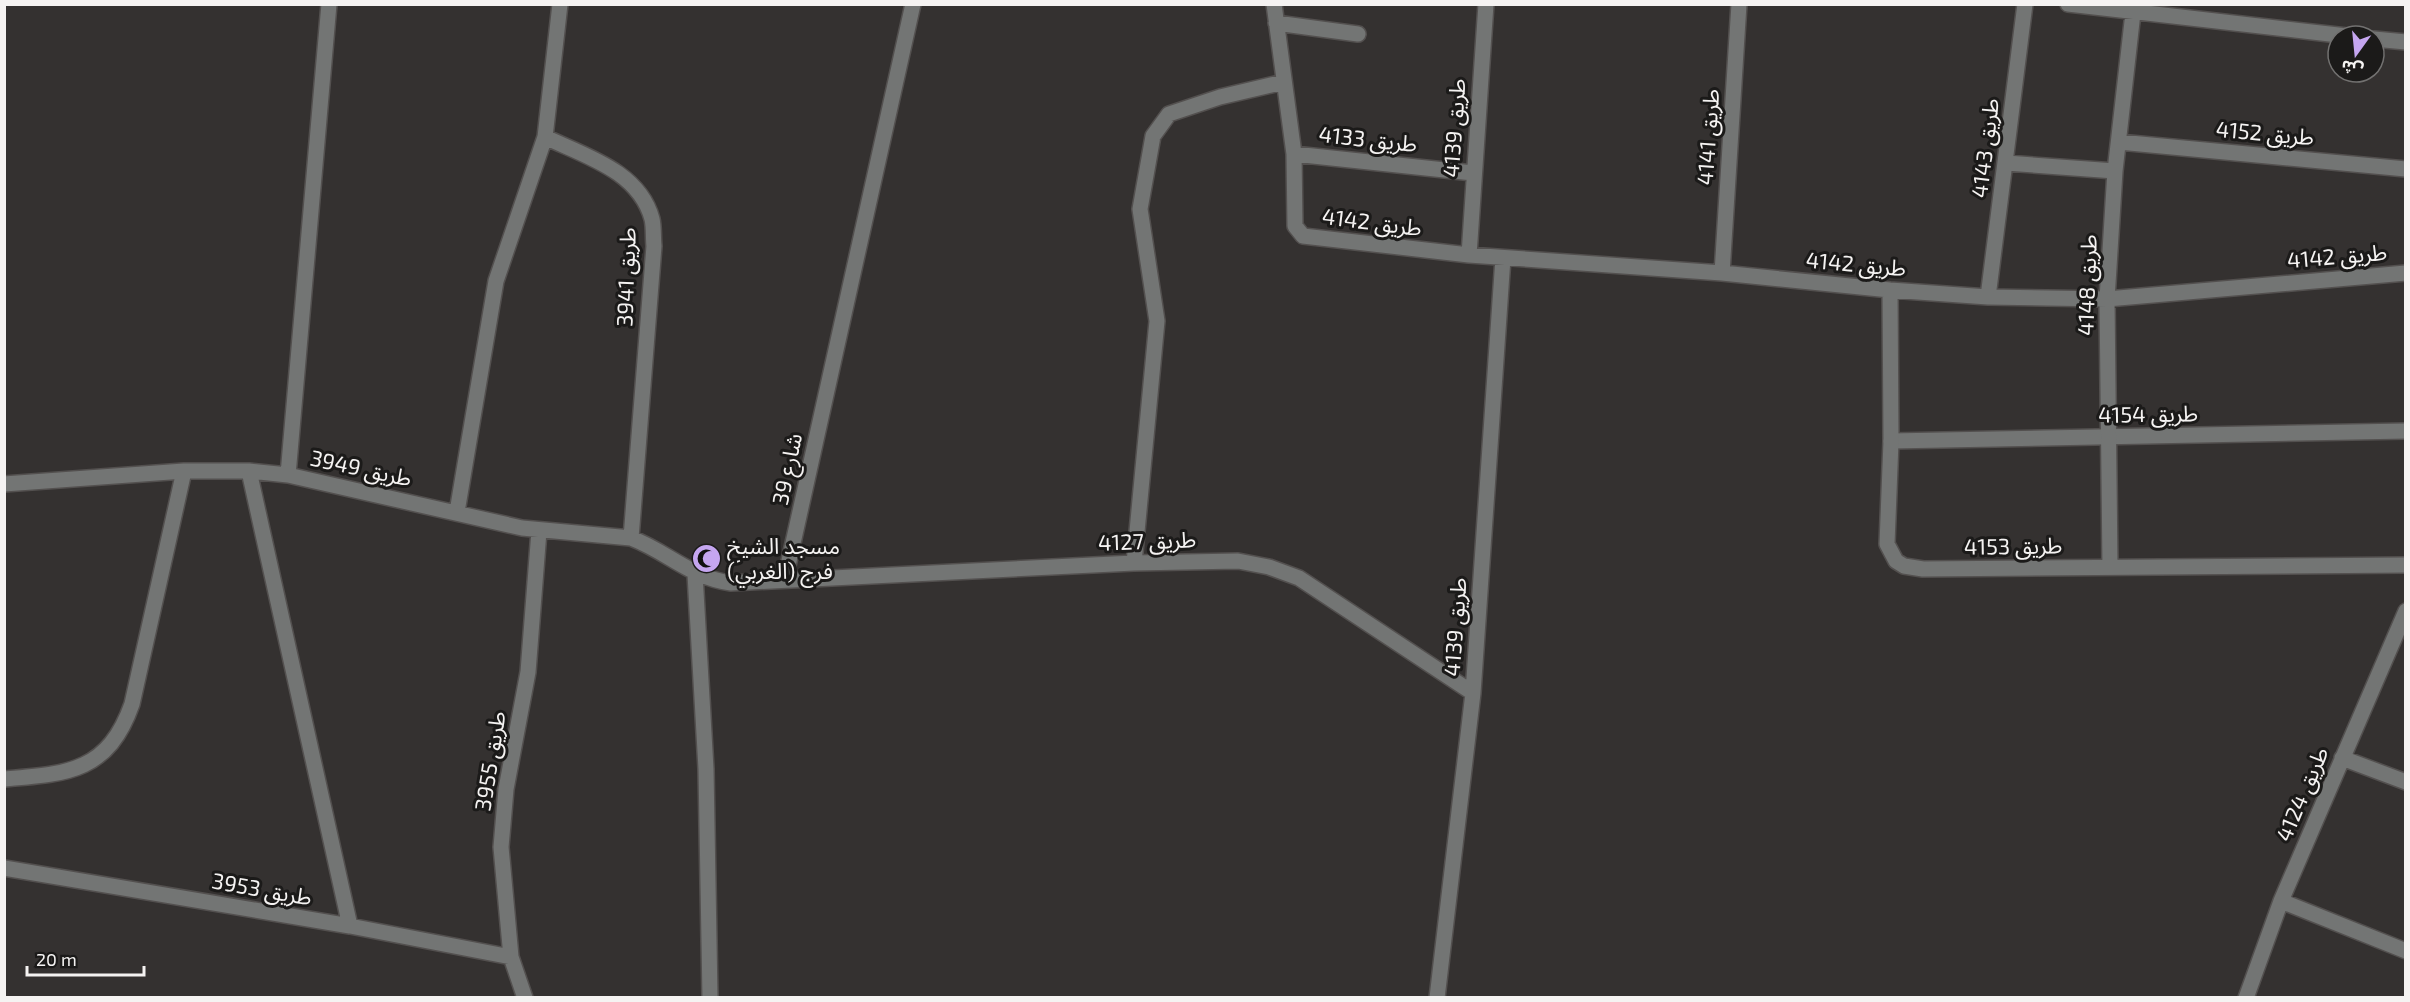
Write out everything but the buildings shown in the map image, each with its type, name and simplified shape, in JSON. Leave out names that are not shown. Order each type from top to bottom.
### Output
[{"type":"street","points":[[288,476],[329,4]]},
{"type":"street","points":[[457,513],[496,282],[545,137],[560,4]]},
{"type":"street","name":"شارع 39","points":[[785,579],[913,4]]},
{"type":"street","name":"طريق 4133","points":[[1274,4],[1294,154],[1295,226],[1303,236]]},
{"type":"street","name":"طريق 4139","points":[[1469,255],[1486,4]]},
{"type":"street","name":"طريق 4141","points":[[1722,273],[1739,4]]},
{"type":"street","name":"طريق 4143","points":[[1989,297],[2025,4]]},
{"type":"street","points":[[2068,4],[2134,9],[2326,33]]},
{"type":"street","name":"طريق 4148","points":[[2110,567],[2107,299],[2115,171],[2134,9]]},
{"type":"street","points":[[1276,23],[1358,34]]},
{"type":"street","points":[[2386,40],[2406,42]]},
{"type":"street","points":[[1134,563],[1157,321],[1140,209],[1153,136],[1169,114],[1220,97],[1284,82]]},
{"type":"street","name":"طريق 3941","points":[[545,137],[621,174],[640,194],[651,219],[654,246],[632,538]]},
{"type":"street","name":"طريق 4152","points":[[2120,142],[2406,169]]},
{"type":"street","name":"طريق 4133","points":[[1294,154],[1473,172]]},
{"type":"street","points":[[2006,163],[2115,171]]},
{"type":"street","name":"طريق 4142","points":[[1303,236],[1469,255],[1722,273],[1890,290],[1989,297],[2107,299],[2406,273]]},
{"type":"street","name":"طريق 4139","points":[[1437,998],[1473,693],[1503,258]]},
{"type":"street","name":"طريق 4153","points":[[1890,290],[1891,441],[1887,544],[1896,561],[1904,566],[1923,569],[2406,565]]},
{"type":"street","name":"طريق 4154","points":[[1891,441],[2406,431]]},
{"type":"street","points":[[4,779],[61,773],[86,765],[107,750],[123,729],[132,704],[184,471]]},
{"type":"street","name":"طريق 3949","points":[[4,484],[184,471],[249,471],[288,476],[539,531],[632,538],[648,544],[695,574]]},
{"type":"street","points":[[249,471],[350,926]]},
{"type":"street","name":"طريق 3955","points":[[525,998],[512,957],[501,847],[506,789],[528,672],[539,531]]},
{"type":"street","name":"طريق 4127","points":[[785,579],[1134,563],[1238,561],[1269,567],[1299,578],[1473,693]]},
{"type":"street","points":[[710,998],[706,769],[695,574],[714,581],[731,583],[785,579]]},
{"type":"street","name":"طريق 4124","points":[[2246,998],[2281,901],[2406,611]]},
{"type":"street","points":[[2342,758],[2406,782]]},
{"type":"street","name":"طريق 3953","points":[[4,868],[350,926],[512,957]]},
{"type":"street","points":[[2281,901],[2406,951]]},
{"type":"place","name":"مسجد الشيخ فرج (الغربي)","points":[[706,559]]}]
